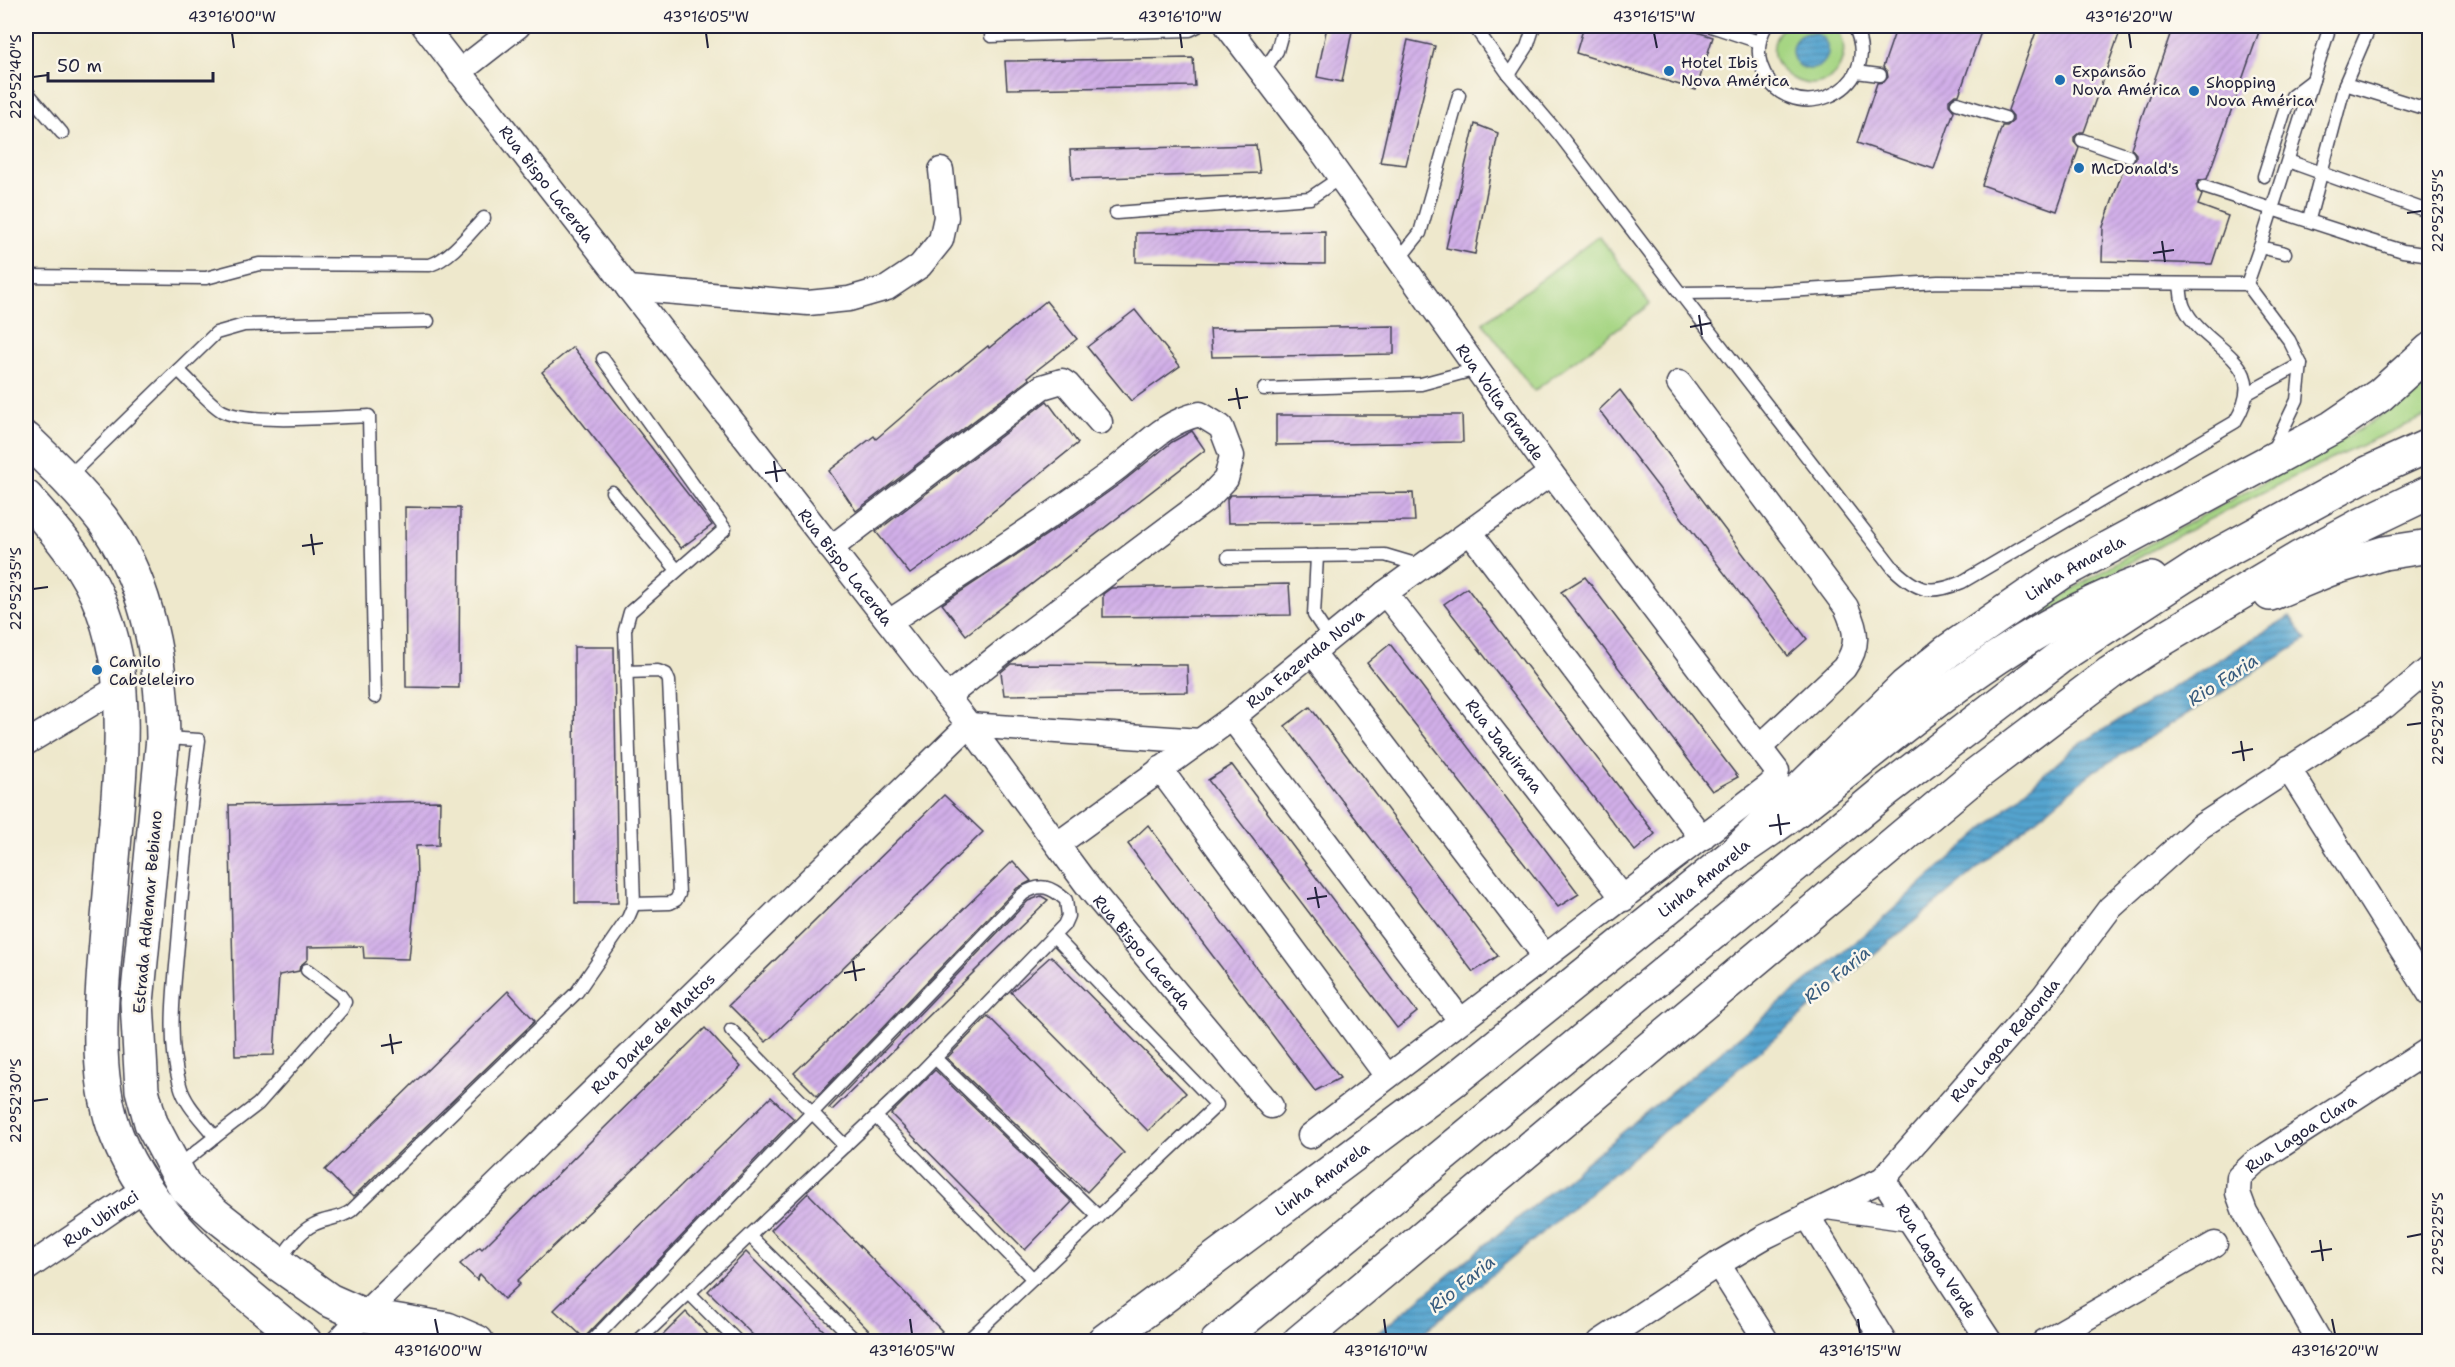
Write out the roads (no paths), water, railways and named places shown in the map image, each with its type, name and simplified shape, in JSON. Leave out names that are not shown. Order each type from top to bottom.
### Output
[{"type":"main road","name":"Linha Amarela","points":[[1103,1341],[1454,1080],[1734,854],[1905,687],[1956,644],[2061,573],[2333,428],[2380,394],[2430,350]]},
{"type":"main road","name":"Estrada Adhemar Bebiano","points":[[26,439],[67,478],[102,520],[121,550],[135,581],[154,641],[163,704],[163,738],[137,1002],[138,1044],[142,1090],[151,1123],[174,1170],[185,1187],[208,1208],[277,1263],[329,1300],[363,1315],[447,1329],[477,1341]]},
{"type":"main road","points":[[1217,1341],[1859,812],[1974,720],[2061,656],[2210,559],[2368,473],[2430,445]]},
{"type":"main road","points":[[1299,1341],[1978,773],[2110,673],[2310,552],[2430,492]]},
{"type":"main road","points":[[26,497],[55,530],[83,568],[108,626],[121,686],[121,763],[101,1001],[103,1074],[114,1127],[145,1188],[161,1211],[262,1306],[305,1341]]},
{"type":"main road","points":[[2213,609],[2276,592],[2328,570],[2384,553],[2430,546]]},
{"type":"main road","points":[[1734,854],[1796,811],[1969,676],[2055,622],[2102,598],[2210,559]]},
{"type":"street","name":"Rua Bispo Lacerda","points":[[424,26],[969,725],[1090,888],[1271,1106]]},
{"type":"street","points":[[459,72],[518,26]]},
{"type":"street","name":"Rua Volta Grande","points":[[1227,26],[1341,177],[1551,473],[1775,766],[1777,776],[1769,786],[1702,838]]},
{"type":"street","points":[[628,288],[808,303],[849,299],[887,288],[920,266],[941,240],[946,217],[941,170]]},
{"type":"street","points":[[831,548],[1042,387],[1062,381],[1101,422]]},
{"type":"street","points":[[1679,382],[1846,607],[1853,624],[1856,642],[1853,655],[1844,668],[1760,747]]},
{"type":"street","points":[[889,622],[1114,470],[1164,428],[1182,418],[1200,414],[1221,427],[1232,456],[1226,479],[1207,499],[1012,645],[947,697]]},
{"type":"street","name":"Rua Fazenda Nova","points":[[1058,844],[1232,718],[1385,593],[1551,473]]},
{"type":"street","points":[[1310,1136],[1702,838],[1470,532]]},
{"type":"street","name":"Rua Jaquirana","points":[[1385,593],[1624,899]]},
{"type":"street","points":[[1322,646],[1545,957]]},
{"type":"street","name":"Rua Lagoa Redonda","points":[[1600,1341],[1718,1264],[1883,1179],[2043,997],[2110,908],[2200,827],[2385,706],[2430,668]]},
{"type":"street","points":[[26,743],[121,686]]},
{"type":"street","points":[[1232,718],[1461,1020]]},
{"type":"street","points":[[969,725],[1200,741]]},
{"type":"street","name":"Rua Darke de Mattos","points":[[338,1341],[969,725]]},
{"type":"street","points":[[2288,768],[2430,994]]},
{"type":"street","points":[[1160,770],[1388,1076]]},
{"type":"street","name":"Rua Lagoa Clara","points":[[2320,1341],[2245,1212],[2238,1193],[2240,1178],[2254,1163],[2430,1049]]},
{"type":"street","name":"Rua Lagoa Verde","points":[[1883,1179],[1990,1341]]},
{"type":"street","name":"Rua Ubiraci","points":[[26,1269],[145,1188]]},
{"type":"street","points":[[1817,1211],[1910,1219]]},
{"type":"street","points":[[1817,1211],[1884,1341]]},
{"type":"street","points":[[2044,1341],[2215,1244]]},
{"type":"street","points":[[1718,1264],[1767,1341]]},
{"type":"lane","points":[[991,36],[1190,30],[1197,26]]},
{"type":"lane","points":[[1263,72],[1277,51],[1284,26]]},
{"type":"lane","points":[[1474,26],[1509,75],[1559,134],[1894,568],[1907,581],[1921,589],[1934,591],[1946,589],[1962,582],[2235,422],[2243,409],[2248,393],[2243,373],[2232,357],[2197,325],[2183,306],[2180,284]]},
{"type":"lane","points":[[1509,75],[1527,47],[1534,26]]},
{"type":"lane","points":[[1711,26],[1760,42]]},
{"type":"lane","points":[[1766,26],[1760,42],[1760,62],[1769,81],[1779,90],[1795,98],[1816,101],[1830,97],[1849,83],[1856,72],[1861,57],[1861,45],[1854,26]]},
{"type":"lane","points":[[2247,284],[2330,26]]},
{"type":"lane","points":[[2309,219],[2345,84],[2370,26]]},
{"type":"lane","points":[[1856,72],[1880,75]]},
{"type":"lane","points":[[2264,176],[2288,103],[2292,96],[2313,80]]},
{"type":"lane","points":[[2345,84],[2430,110]]},
{"type":"lane","points":[[26,91],[62,134]]},
{"type":"lane","points":[[1399,259],[1420,233],[1459,94]]},
{"type":"lane","points":[[1957,103],[2005,117]]},
{"type":"lane","points":[[2082,140],[2128,156]]},
{"type":"lane","points":[[2288,161],[2430,212]]},
{"type":"lane","points":[[1116,213],[1310,198],[1341,177]]},
{"type":"lane","points":[[2204,187],[2382,244],[2430,255]]},
{"type":"lane","points":[[26,276],[206,278],[259,264],[430,265],[447,255],[484,218]]},
{"type":"lane","points":[[2260,247],[2285,254]]},
{"type":"lane","points":[[1680,293],[1772,292],[1938,282],[2247,284]]},
{"type":"lane","points":[[2247,284],[2289,340],[2301,364],[2297,400],[2266,464]]},
{"type":"lane","points":[[67,478],[216,333],[244,325],[428,321]]},
{"type":"lane","points":[[277,1263],[306,1229],[315,1223],[344,1216],[351,1211],[577,992],[628,918],[634,904],[626,620],[630,612],[725,529],[603,359]]},
{"type":"lane","points":[[2248,393],[2301,364]]},
{"type":"lane","points":[[1264,389],[1421,384],[1477,369]]},
{"type":"lane","points":[[178,370],[221,410],[238,416],[260,419],[369,416],[375,697]]},
{"type":"lane","points":[[612,492],[677,570]]},
{"type":"lane","points":[[1228,557],[1385,555],[1423,566]]},
{"type":"lane","points":[[1317,556],[1314,615],[1322,646]]},
{"type":"lane","points":[[626,672],[658,671],[666,674],[669,681],[679,894],[676,900],[670,903],[634,904]]},
{"type":"lane","points":[[163,738],[199,740],[186,845],[172,1020],[175,1061],[180,1087],[188,1103],[215,1137]]},
{"type":"lane","points":[[591,1341],[1030,889],[1040,885],[1053,889],[1066,900],[1068,916],[1064,925],[935,1058],[876,1117],[637,1341]]},
{"type":"lane","points":[[966,1341],[1217,1106],[1053,936]]},
{"type":"lane","points":[[174,1170],[258,1104],[342,1008],[345,1002],[340,995],[307,970]]},
{"type":"lane","points":[[731,1030],[845,1146]]},
{"type":"lane","points":[[935,1058],[1099,1217]]},
{"type":"lane","points":[[876,1117],[1033,1279]]},
{"type":"lane","points":[[750,1236],[857,1341]]},
{"type":"lane","points":[[689,1293],[738,1341]]},
{"type":"water","points":[[1810,33],[1823,38],[1828,51],[1823,64],[1810,69],[1797,64],[1792,51],[1797,38]]},
{"type":"water","name":"Rio Faria","points":[[2290,616],[2306,640],[2090,774],[1413,1341],[1368,1341],[1878,923],[2073,748]]},
{"type":"place","name":"Hotel Ibis Nova América","points":[[1669,71]]},
{"type":"place","name":"Expansão Nova América","points":[[2060,80]]},
{"type":"place","name":"Shopping Nova América","points":[[2194,91]]},
{"type":"place","name":"McDonald's","points":[[2079,168]]},
{"type":"place","name":"Camilo Cabeleleiro","points":[[97,670]]}]
